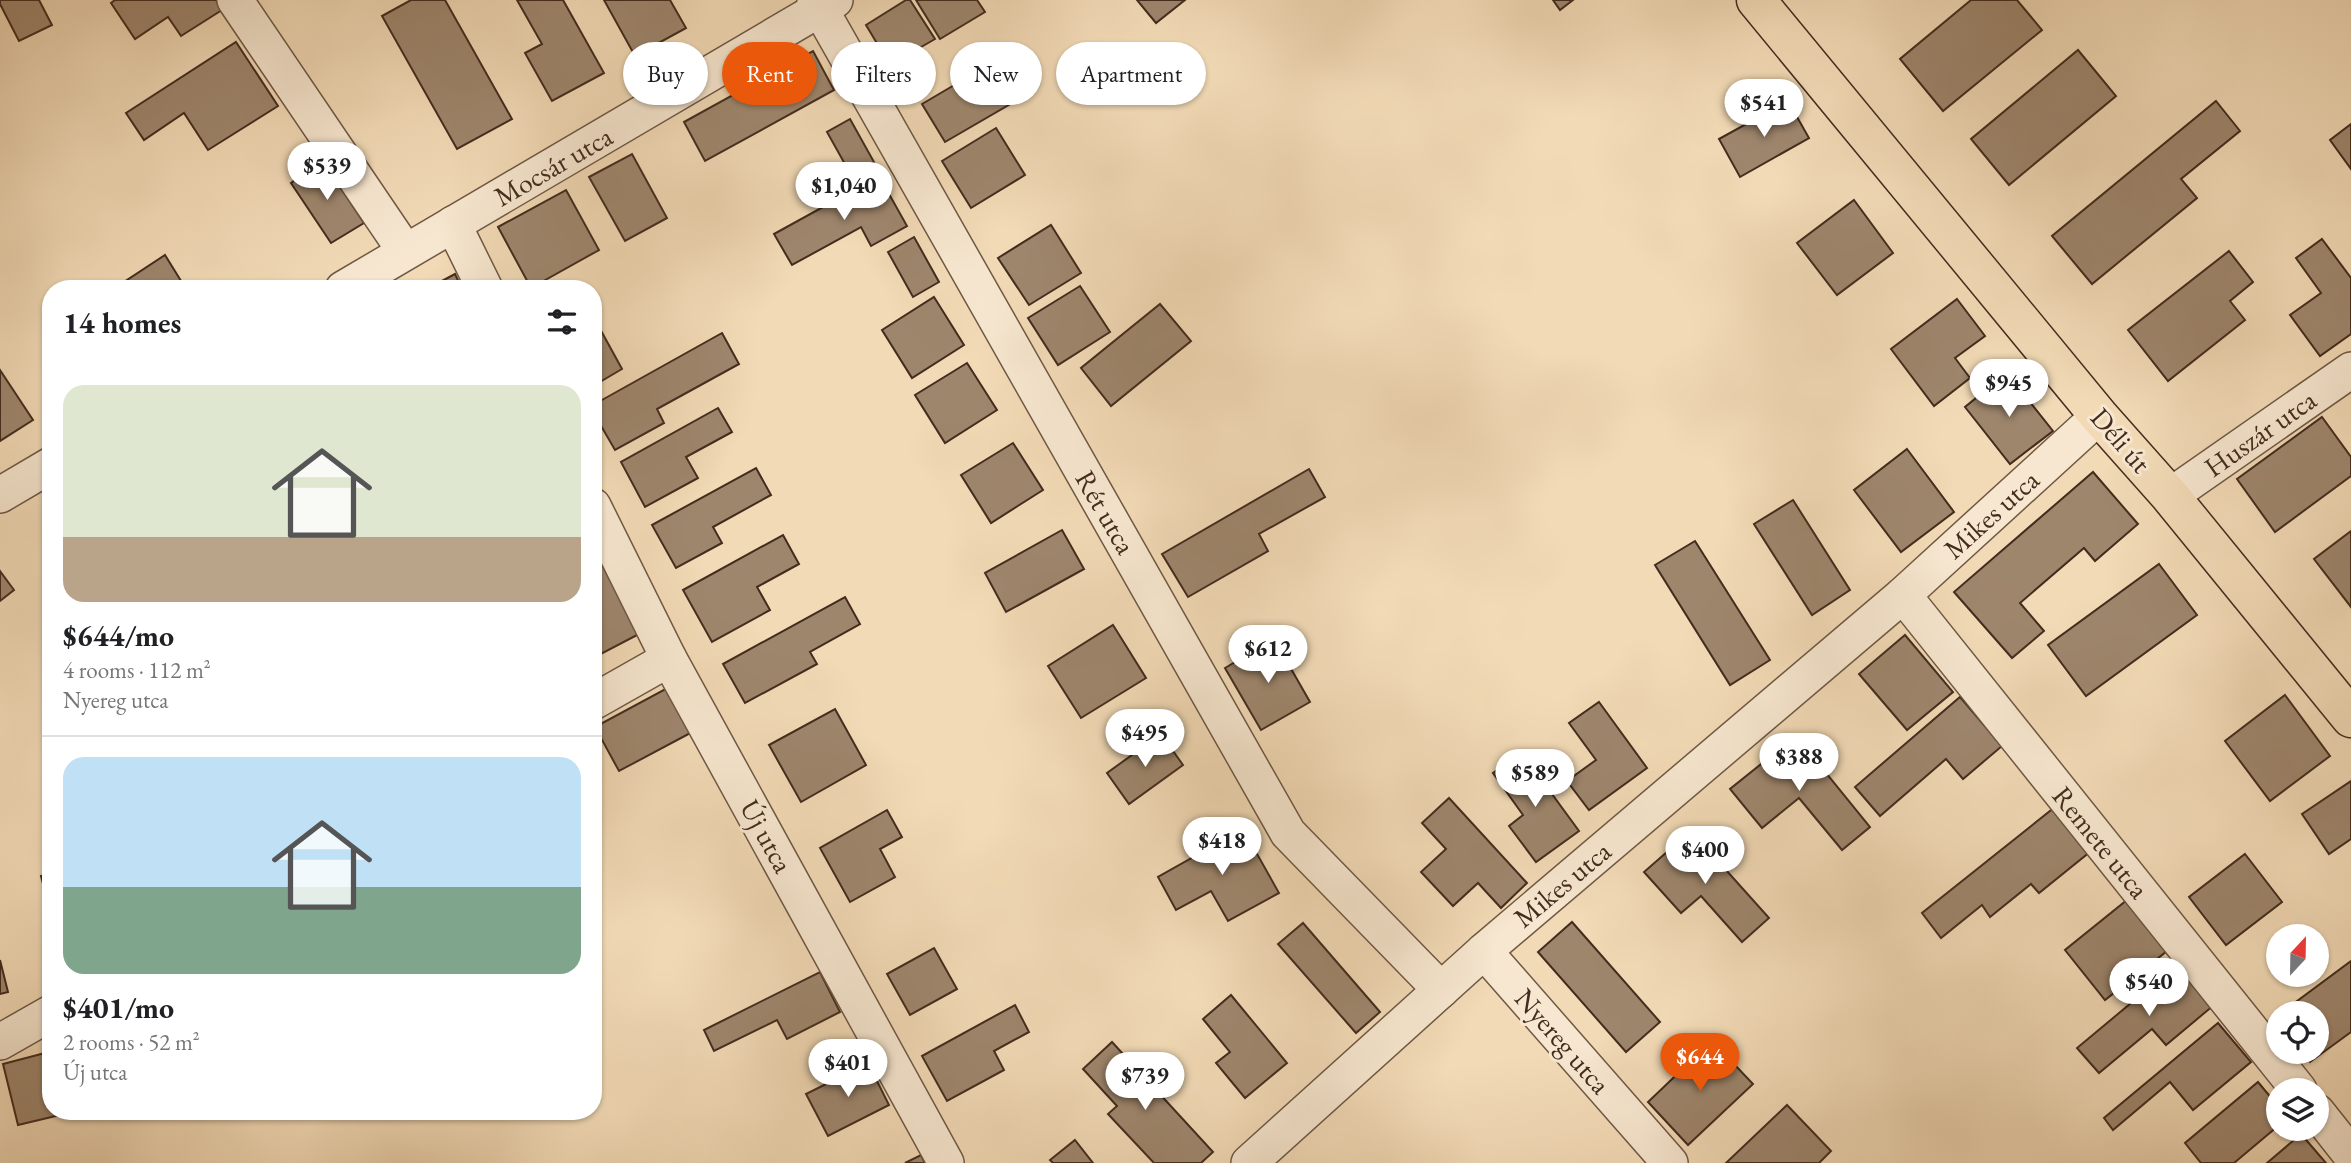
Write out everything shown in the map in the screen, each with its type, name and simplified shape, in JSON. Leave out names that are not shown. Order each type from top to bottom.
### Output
[{"type":"main road","name":"Déli út","points":[[1756,0],[2099,416],[2170,496],[2351,718]]},
{"type":"street","points":[[235,0],[405,251]]},
{"type":"street","name":"Mocsár utca","points":[[358,280],[823,3]]},
{"type":"street","name":"Rét utca","points":[[823,3],[1288,833],[1441,990]]},
{"type":"street","points":[[453,224],[481,280]]},
{"type":"street","name":"Huszár utca","points":[[2170,496],[2351,370]]},
{"type":"street","name":"Mikes utca","points":[[1249,1163],[1484,951],[1903,595],[2099,416]]},
{"type":"street","points":[[0,495],[42,469]]},
{"type":"street","name":"Új utca","points":[[602,524],[669,659],[946,1163]]},
{"type":"street","name":"Remete utca","points":[[1903,595],[2290,1078]]},
{"type":"street","points":[[602,697],[669,659]]},
{"type":"street","name":"Nyereg utca","points":[[1484,951],[1670,1163]]},
{"type":"street","points":[[0,1042],[42,1018]]},
{"type":"street","points":[[2329,1127],[2351,1155]]},
{"type":"building","points":[[0,0],[39,0],[52,25],[19,41]]},
{"type":"building","points":[[115,0],[216,0],[222,10],[181,36],[168,17],[135,39],[111,3]]},
{"type":"building","points":[[411,0],[445,0],[512,119],[457,149],[382,16]]},
{"type":"building","points":[[517,0],[563,0],[604,73],[552,101],[525,53],[542,44]]},
{"type":"building","points":[[604,0],[670,0],[686,28],[660,42],[627,42]]},
{"type":"building","points":[[910,0],[935,39],[930,42],[876,42],[866,25]]},
{"type":"building","points":[[916,0],[977,0],[985,12],[940,39]]},
{"type":"building","points":[[1137,0],[1185,0],[1156,23]]},
{"type":"building","points":[[1553,0],[1573,0],[1560,10]]},
{"type":"building","points":[[1971,0],[2017,0],[2042,30],[1943,111],[1900,59]]},
{"type":"building","points":[[236,42],[278,106],[208,150],[184,113],[144,140],[126,113]]},
{"type":"building","points":[[2078,50],[2116,96],[2009,185],[1971,139]]},
{"type":"building","points":[[817,58],[831,84],[831,92],[817,99]]},
{"type":"building","points":[[950,88],[950,105],[1009,105],[945,142],[923,105],[936,105],[936,96]]},
{"type":"building","points":[[722,101],[722,105],[807,105],[705,161],[684,122]]},
{"type":"building","points":[[1788,101],[1809,138],[1740,177],[1719,139]]},
{"type":"building","points":[[2216,101],[2240,131],[2181,179],[2197,198],[2092,284],[2052,236]]},
{"type":"building","points":[[850,119],[874,162],[851,175],[827,132]]},
{"type":"building","points":[[2351,124],[2351,169],[2330,140]]},
{"type":"building","points":[[996,128],[1025,175],[971,208],[942,161]]},
{"type":"building","points":[[632,154],[667,218],[625,241],[589,177]]},
{"type":"building","points":[[323,161],[364,223],[331,243],[291,183]]},
{"type":"building","points":[[879,176],[907,226],[871,246],[861,227],[792,265],[774,234]]},
{"type":"building","points":[[566,190],[599,250],[545,280],[527,280],[498,227]]},
{"type":"building","points":[[1854,200],[1893,253],[1837,295],[1797,243]]},
{"type":"building","points":[[1051,225],[1081,273],[1029,305],[998,258]]},
{"type":"building","points":[[914,237],[939,282],[913,297],[888,252]]},
{"type":"building","points":[[2322,239],[2351,278],[2351,334],[2320,356],[2290,315],[2321,293],[2296,258]]},
{"type":"building","points":[[2229,251],[2253,282],[2230,301],[2245,320],[2168,381],[2128,330]]},
{"type":"building","points":[[165,255],[180,280],[127,280]]},
{"type":"building","points":[[455,274],[458,280],[444,280]]},
{"type":"building","points":[[1080,286],[1110,332],[1058,365],[1028,318]]},
{"type":"building","points":[[934,297],[964,345],[912,378],[882,330]]},
{"type":"building","points":[[1957,299],[1985,336],[1955,358],[1970,378],[1934,406],[1891,349]]},
{"type":"building","points":[[1160,304],[1191,341],[1111,406],[1081,368]]},
{"type":"building","points":[[602,332],[622,369],[602,381]]},
{"type":"building","points":[[722,333],[739,364],[657,409],[664,423],[615,450],[602,428],[602,400]]},
{"type":"building","points":[[967,363],[997,410],[945,443],[915,395]]},
{"type":"building","points":[[0,370],[33,420],[0,441]]},
{"type":"building","points":[[2007,373],[2053,431],[2010,464],[1965,407]]},
{"type":"building","points":[[718,408],[732,432],[686,457],[698,478],[645,507],[621,462]]},
{"type":"building","points":[[2322,417],[2351,457],[2351,476],[2275,532],[2237,479]]},
{"type":"building","points":[[1013,443],[1043,490],[991,523],[961,475]]},
{"type":"building","points":[[1907,449],[1954,512],[1901,552],[1854,490]]},
{"type":"building","points":[[756,468],[771,495],[713,527],[722,543],[676,568],[652,525]]},
{"type":"building","points":[[1309,469],[1325,497],[1259,534],[1268,551],[1188,597],[1162,554]]},
{"type":"building","points":[[2093,472],[2138,524],[2095,561],[2084,548],[2020,603],[2044,631],[2012,658],[1954,592]]},
{"type":"building","points":[[1793,500],[1850,590],[1812,615],[1754,524]]},
{"type":"building","points":[[1062,530],[1084,569],[1006,612],[985,573]]},
{"type":"building","points":[[2351,531],[2351,607],[2314,559]]},
{"type":"building","points":[[783,535],[799,564],[757,587],[770,610],[712,642],[683,590]]},
{"type":"building","points":[[1695,541],[1770,660],[1730,685],[1655,565]]},
{"type":"building","points":[[602,564],[639,634],[602,653]]},
{"type":"building","points":[[2159,564],[2197,615],[2086,696],[2048,645]]},
{"type":"building","points":[[0,571],[14,590],[0,601]]},
{"type":"building","points":[[845,597],[860,624],[810,652],[817,664],[745,703],[723,664]]},
{"type":"building","points":[[1113,625],[1146,678],[1081,718],[1048,666]]},
{"type":"building","points":[[1905,635],[1953,692],[1907,730],[1859,674]]},
{"type":"building","points":[[1274,639],[1310,702],[1261,730],[1225,668]]},
{"type":"building","points":[[671,686],[696,730],[619,771],[602,740],[602,723]]},
{"type":"building","points":[[2285,695],[2330,756],[2270,801],[2225,741]]},
{"type":"building","points":[[1960,697],[2002,746],[1963,779],[1946,759],[1880,816],[1855,787]]},
{"type":"building","points":[[1599,702],[1647,768],[1589,810],[1567,781],[1596,760],[1569,723]]},
{"type":"building","points":[[835,709],[866,765],[801,802],[769,745]]},
{"type":"building","points":[[1161,734],[1183,765],[1129,804],[1107,773]]},
{"type":"building","points":[[1796,736],[1870,827],[1842,850],[1799,798],[1762,828],[1730,789]]},
{"type":"building","points":[[1522,753],[1579,831],[1536,862],[1509,826],[1523,815],[1493,773]]},
{"type":"building","points":[[2351,781],[2351,839],[2329,854],[2302,814]]},
{"type":"building","points":[[1449,798],[1527,883],[1501,908],[1478,883],[1453,906],[1421,872],[1446,849],[1422,823]]},
{"type":"building","points":[[2055,807],[2091,851],[2039,893],[2031,884],[1990,917],[1982,905],[1941,938],[1922,913]]},
{"type":"building","points":[[887,810],[902,837],[880,849],[895,877],[850,902],[820,848]]},
{"type":"building","points":[[1243,829],[1279,893],[1228,921],[1211,891],[1176,910],[1158,877]]},
{"type":"building","points":[[1691,831],[1769,918],[1742,942],[1701,896],[1681,913],[1644,872]]},
{"type":"building","points":[[2245,854],[2282,902],[2226,945],[2189,897]]},
{"type":"building","points":[[2127,900],[2167,951],[2105,1000],[2065,950]]},
{"type":"building","points":[[1572,922],[1660,1022],[1626,1052],[1538,952]]},
{"type":"building","points":[[1303,923],[1380,1012],[1356,1033],[1278,944]]},
{"type":"building","points":[[934,948],[957,989],[910,1015],[887,974]]},
{"type":"building","points":[[0,960],[8,992],[0,994]]},
{"type":"building","points":[[2351,961],[2351,1032],[2329,1048],[2329,1001],[2297,1001],[2316,987],[2329,987],[2329,977]]},
{"type":"building","points":[[2178,964],[2214,1005],[2166,1045],[2152,1029],[2099,1073],[2077,1048]]},
{"type":"building","points":[[820,972],[840,1012],[787,1039],[777,1020],[714,1051],[704,1030]]},
{"type":"building","points":[[1231,995],[1287,1063],[1245,1098],[1216,1063],[1230,1052],[1203,1019]]},
{"type":"building","points":[[1015,1005],[1029,1032],[994,1051],[1004,1070],[947,1101],[922,1056]]},
{"type":"building","points":[[2218,1023],[2251,1062],[2193,1110],[2170,1082],[2113,1130],[2104,1118]]},
{"type":"building","points":[[1712,1041],[1753,1084],[1688,1145],[1648,1102]]},
{"type":"building","points":[[1112,1042],[1213,1152],[1201,1163],[1154,1163],[1108,1114],[1117,1106],[1083,1069]]},
{"type":"building","points":[[42,1054],[42,1119],[18,1125],[3,1064]]},
{"type":"building","points":[[868,1063],[889,1105],[828,1136],[806,1094]]},
{"type":"building","points":[[2258,1082],[2266,1092],[2266,1136],[2234,1163],[2201,1163],[2185,1143]]},
{"type":"building","points":[[1787,1105],[1831,1151],[1819,1163],[1726,1163]]},
{"type":"building","points":[[1075,1140],[1093,1163],[1053,1163],[1050,1160]]},
{"type":"building","points":[[2293,1141],[2307,1141],[2326,1163],[2267,1163]]},
{"type":"building","points":[[921,1155],[925,1163],[905,1163]]}]
